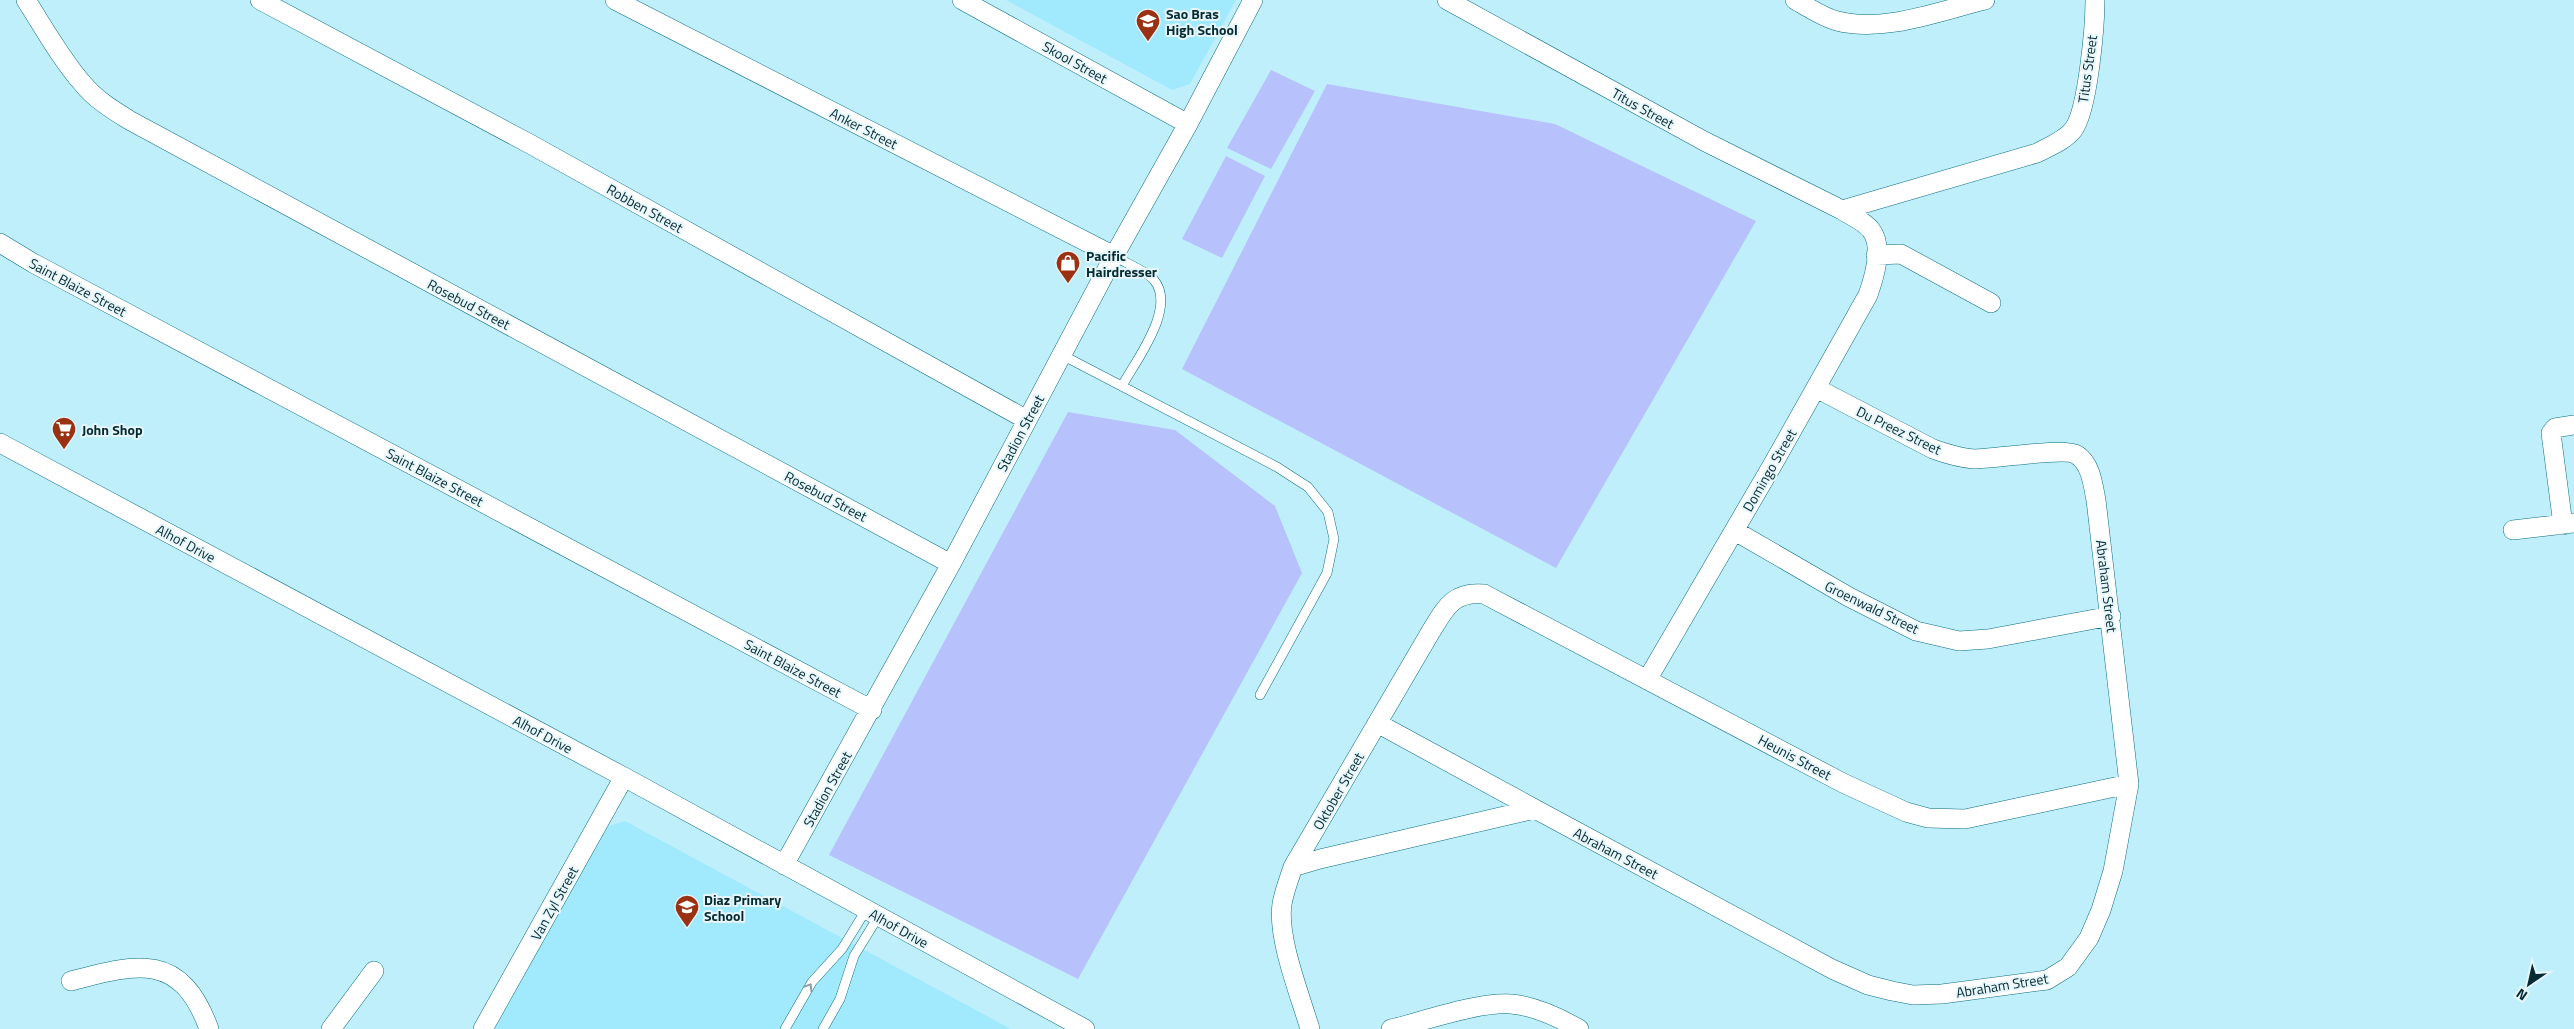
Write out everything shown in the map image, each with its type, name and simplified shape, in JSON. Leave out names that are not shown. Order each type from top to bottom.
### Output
[{"type":"street","name":"Rosebud Street","points":[[26,0],[62,57],[83,85],[100,100],[129,120],[951,564]]},
{"type":"street","name":"Robben Street","points":[[260,0],[530,144],[1028,420]]},
{"type":"street","name":"Anker Street","points":[[615,0],[1114,256]]},
{"type":"street","name":"Skool Street","points":[[962,0],[1188,124]]},
{"type":"street","name":"Stadion Street","points":[[784,865],[872,710],[1253,0]]},
{"type":"street","name":"Titus Street","points":[[1448,0],[1704,141],[1842,210],[1872,231],[1876,255]]},
{"type":"street","points":[[1795,0],[1835,20],[1860,24],[1901,20],[1985,0]]},
{"type":"street","name":"Titus Street","points":[[1842,210],[2037,153],[2060,141],[2074,129],[2085,95],[2095,0]]},
{"type":"street","name":"Saint Blaize Street","points":[[0,243],[50,272],[872,710]]},
{"type":"street","points":[[1876,255],[1901,254],[1991,304]]},
{"type":"street","name":"Domingo Street","points":[[1646,680],[1734,531],[1868,295],[1876,265],[1876,255]]},
{"type":"street","name":"Du Preez Street","points":[[1816,388],[1933,449],[1951,455],[1975,458],[2062,452],[2076,454]]},
{"type":"street","points":[[2513,530],[2568,524],[2551,433],[2556,428],[2574,425]]},
{"type":"street","name":"Alhof Drive","points":[[0,443],[624,777],[872,913],[1054,1022],[1085,1029]]},
{"type":"street","name":"Abraham Street","points":[[1377,723],[1832,969],[1868,984],[1914,995],[1942,994],[2047,980],[2068,967],[2089,938],[2101,910],[2113,871],[2128,784],[2111,616],[2096,500],[2088,469],[2076,454]]},
{"type":"street","name":"Groenwald Street","points":[[1734,531],[1849,597],[1916,631],[1959,641],[1988,639],[2111,616]]},
{"type":"street","name":"Heunis Street","points":[[1484,594],[1843,783],[1906,812],[1928,818],[1965,819],[2128,784]]},
{"type":"street","name":"Oktober Street","points":[[1310,1029],[1285,942],[1281,921],[1282,905],[1293,867],[1447,607],[1462,595],[1484,594]]},
{"type":"street","name":"Van Zyl Street","points":[[483,1029],[624,777]]},
{"type":"street","points":[[1293,867],[1535,809]]},
{"type":"street","points":[[71,981],[114,970],[162,969],[176,977],[191,992],[209,1029]]},
{"type":"street","points":[[332,1029],[374,971]]},
{"type":"street","points":[[1391,1029],[1489,1005],[1509,1004],[1537,1009],[1578,1029]]},
{"type":"lane","points":[[1114,256],[1152,279],[1160,290],[1162,304],[1158,321],[1122,386]]},
{"type":"lane","points":[[1062,355],[1277,467],[1308,487],[1328,512],[1334,539],[1328,573],[1260,695]]},
{"type":"lane","points":[[785,1029],[812,982],[872,913]]},
{"type":"lane","points":[[823,1029],[840,999],[854,956],[872,913]]},
{"type":"shaded area","name":"Sao Bras High School","points":[[1006,0],[1236,0],[1190,84],[1172,90]]},
{"type":"shaded area","points":[[1271,70],[1315,91],[1271,169],[1227,148]]},
{"type":"shaded area","points":[[1327,84],[1555,124],[1756,221],[1556,568],[1182,369]]},
{"type":"shaded area","points":[[1226,156],[1265,176],[1222,258],[1182,239]]},
{"type":"shaded area","points":[[1068,412],[1175,430],[1275,506],[1302,573],[1078,979],[829,855]]},
{"type":"shaded area","name":"Diaz Primary School","points":[[625,821],[1011,1029],[495,1029],[605,827]]},
{"type":"place","name":"Sao Bras High School","points":[[1148,42]]},
{"type":"place","name":"Pacific Hairdresser","points":[[1068,284]]},
{"type":"place","name":"John Shop","points":[[64,450]]},
{"type":"place","name":"Diaz Primary School","points":[[687,928]]}]
